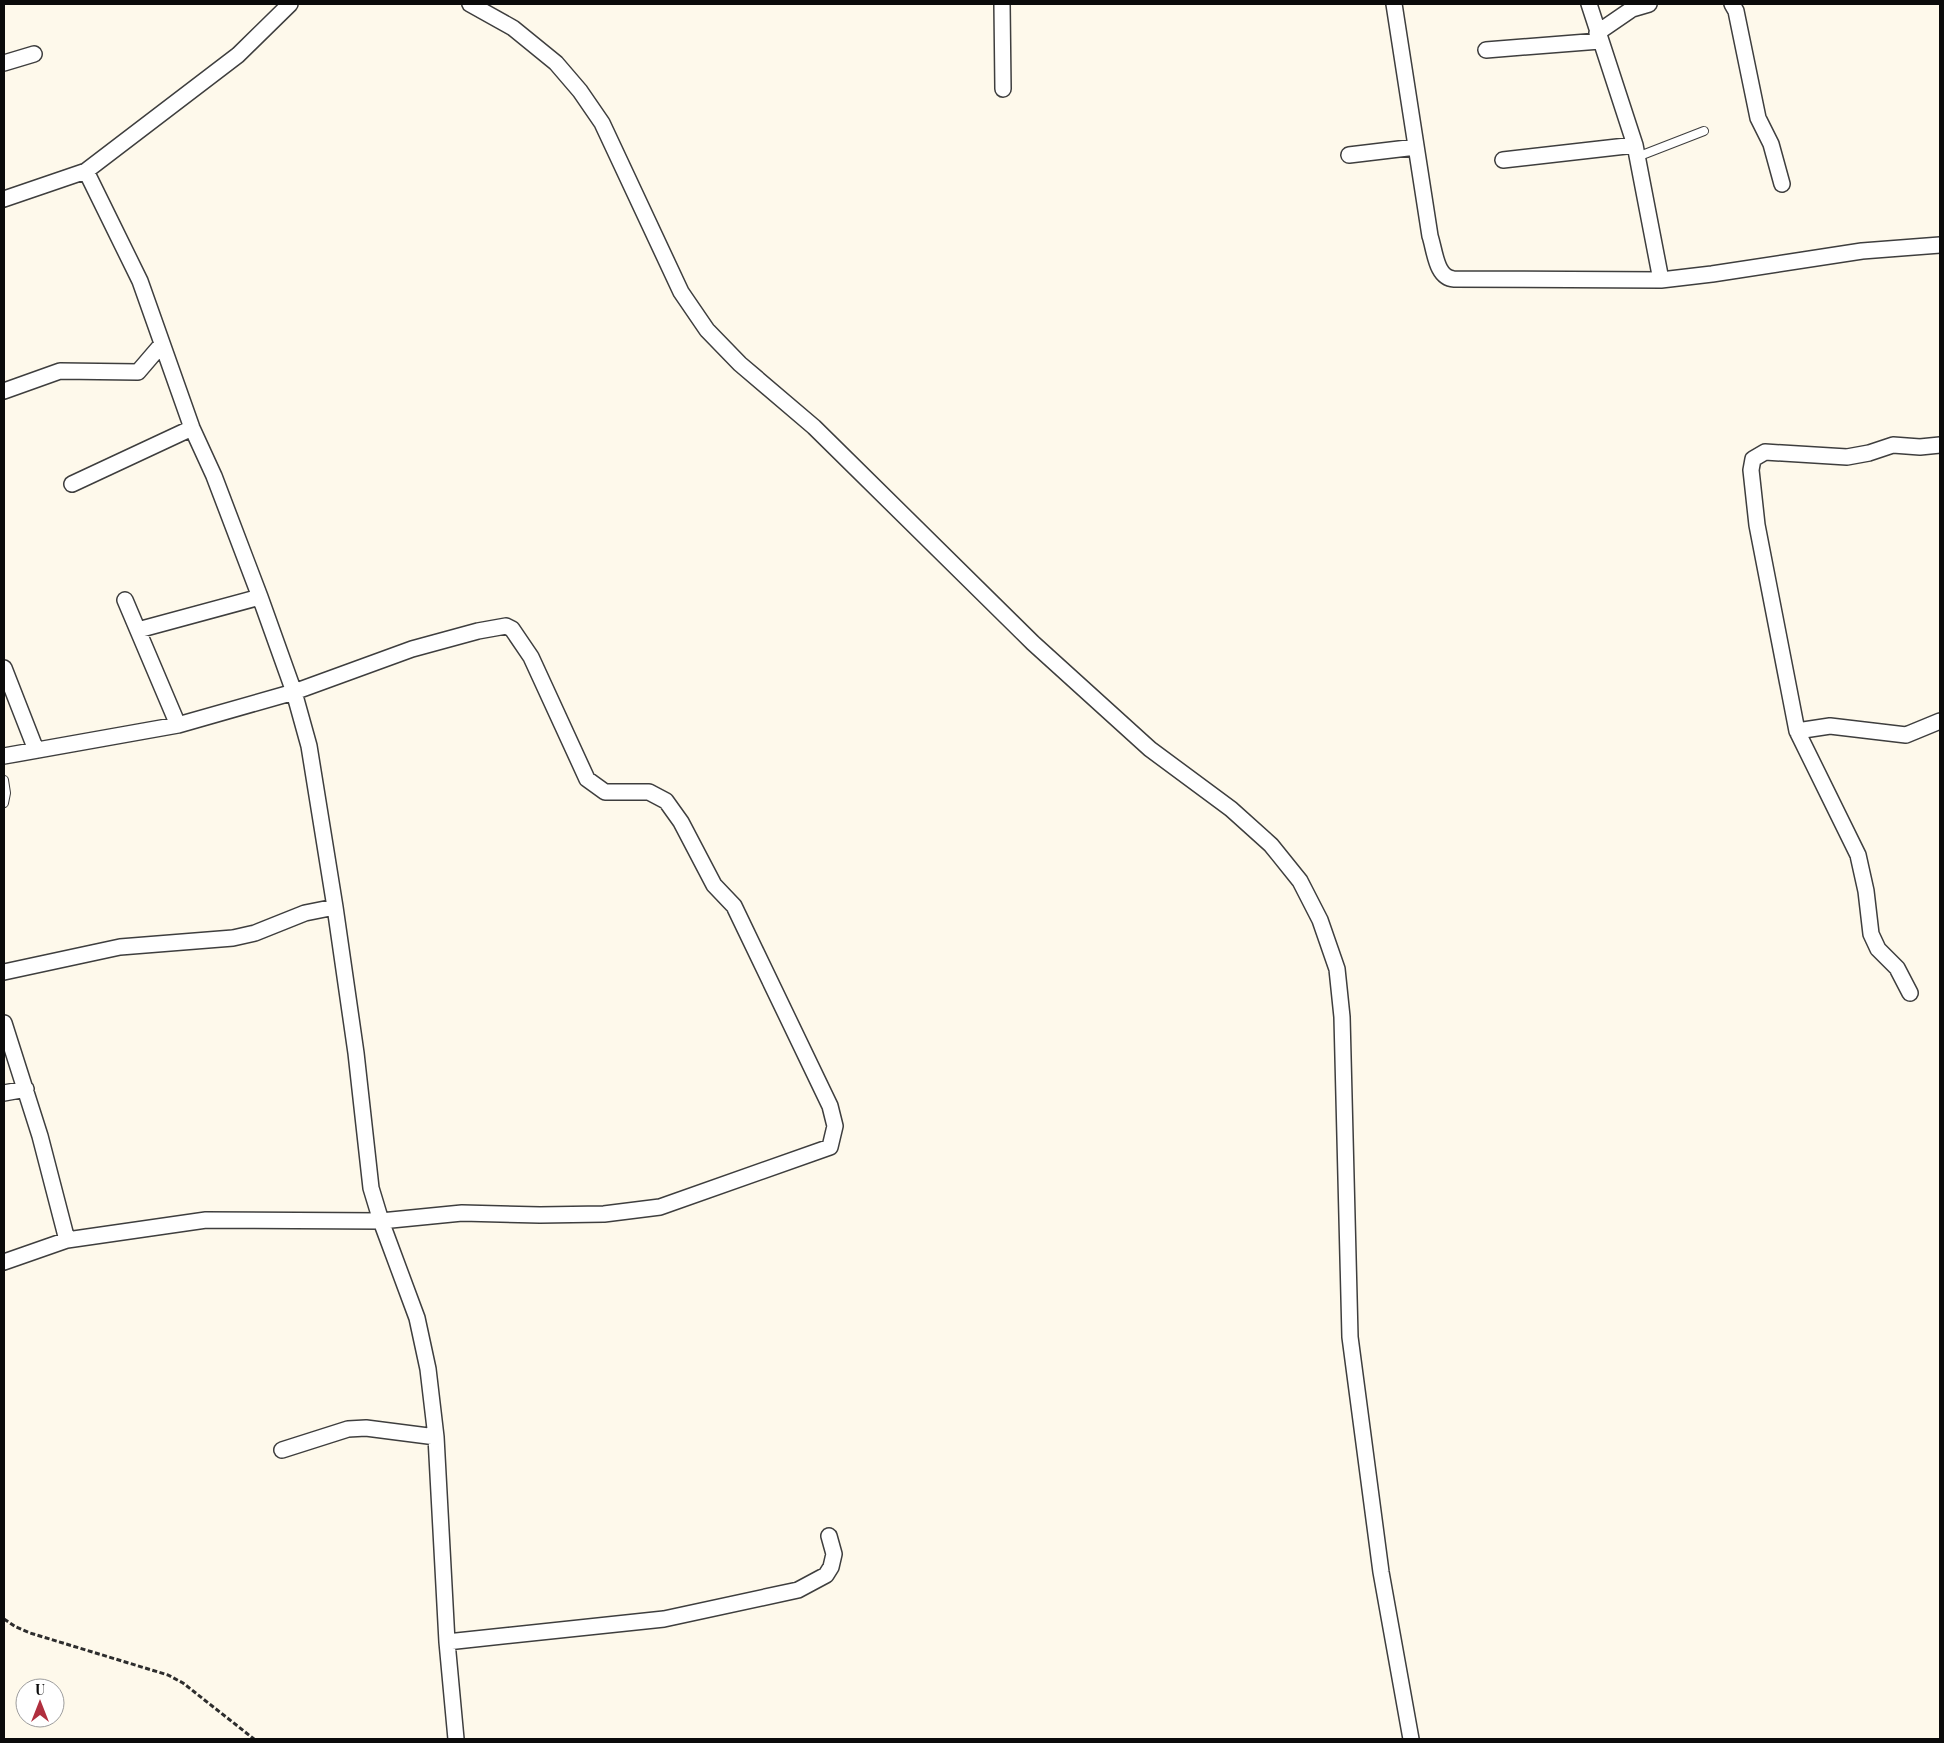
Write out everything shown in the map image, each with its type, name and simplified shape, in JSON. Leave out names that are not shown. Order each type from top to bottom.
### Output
[{"type":"street","points":[[4,199],[86,171],[238,55],[290,4]]},
{"type":"street","points":[[470,4],[513,28],[556,63],[580,91],[602,123],[681,292],[707,330],[740,364],[814,427],[1033,642],[1150,749],[1231,809],[1271,845],[1300,881],[1320,920],[1337,969],[1342,1017],[1350,1337],[1380,1572],[1411,1739]]},
{"type":"street","points":[[1002,4],[1003,89]]},
{"type":"street","points":[[1394,4],[1430,236],[1440,271],[1446,277],[1454,279],[1662,280],[1739,271],[1862,251],[1940,245]]},
{"type":"street","points":[[1589,4],[1636,151],[1662,280]]},
{"type":"street","points":[[1486,50],[1599,37],[1632,9],[1649,4]]},
{"type":"street","points":[[1732,4],[1736,11],[1758,118],[1771,144],[1782,184]]},
{"type":"street","points":[[4,63],[34,54]]},
{"type":"street","points":[[1349,155],[1416,147]]},
{"type":"street","points":[[1503,160],[1636,151]]},
{"type":"street","points":[[86,171],[133,265],[192,428],[214,476],[260,597],[294,692],[309,746],[356,1053],[370,1188],[380,1221],[417,1318],[428,1369],[436,1437],[447,1642],[456,1739]]},
{"type":"street","points":[[4,391],[60,371],[138,372],[162,344]]},
{"type":"street","points":[[72,484],[192,428]]},
{"type":"street","points":[[1910,993],[1897,968],[1878,948],[1871,934],[1866,891],[1858,855],[1797,731],[1757,525],[1751,470],[1753,460],[1766,452],[1847,456],[1869,453],[1893,445],[1920,447],[1940,445]]},
{"type":"street","points":[[138,630],[260,597]]},
{"type":"street","points":[[125,600],[178,725]]},
{"type":"street","points":[[4,756],[178,725],[294,692],[412,649],[500,626],[512,629],[532,657],[587,779],[606,792],[649,792],[666,802],[681,822],[714,885],[734,906],[830,1106],[835,1131],[830,1147],[660,1207],[604,1214],[462,1213],[380,1221],[206,1220],[67,1240],[4,1262]]},
{"type":"street","points":[[4,668],[36,750]]},
{"type":"street","points":[[1797,731],[1830,726],[1906,734],[1940,721]]},
{"type":"street","points":[[4,972],[120,947],[233,938],[255,933],[305,913],[335,907]]},
{"type":"street","points":[[4,1024],[26,1089],[67,1240]]},
{"type":"street","points":[[4,1093],[26,1089]]},
{"type":"street","points":[[282,1450],[348,1429],[366,1428],[436,1437]]},
{"type":"street","points":[[447,1642],[664,1619],[798,1590],[826,1575],[831,1567],[834,1554],[828,1536]]},
{"type":"lane","points":[[1636,151],[1704,131]]},
{"type":"lane","points":[[4,780],[6,794],[4,803]]},
{"type":"path","points":[[4,1618],[16,1628],[30,1633],[168,1675],[183,1683],[254,1739]]}]
